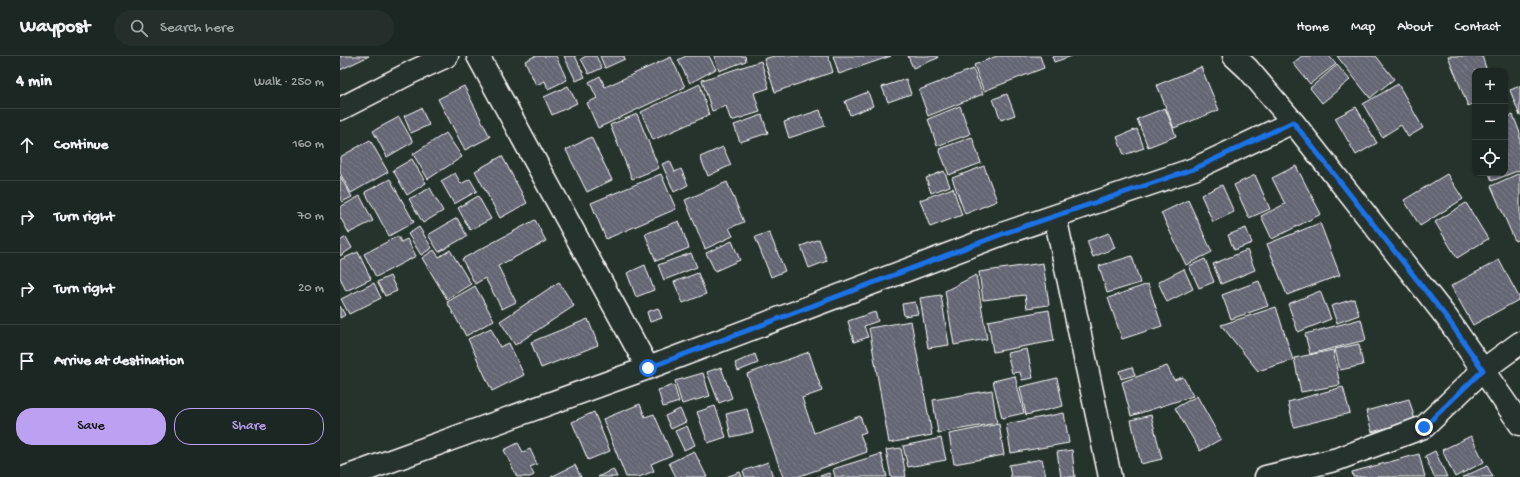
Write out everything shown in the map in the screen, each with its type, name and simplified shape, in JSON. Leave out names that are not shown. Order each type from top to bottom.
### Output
[{"type":"street","points":[[340,110],[412,72],[447,56]]},
{"type":"street","points":[[478,56],[648,368]]},
{"type":"street","points":[[1234,56],[1293,122],[1447,318],[1520,424]]},
{"type":"street","points":[[346,477],[648,368],[1005,233],[1194,169],[1293,122]]},
{"type":"street","points":[[1055,216],[1110,477]]},
{"type":"street","points":[[1266,477],[1338,459],[1424,427],[1483,370],[1520,343]]},
{"type":"building","points":[[340,56],[369,56],[340,70]]},
{"type":"building","points":[[535,56],[556,56],[567,80],[548,89],[545,81],[536,85],[525,61]]},
{"type":"building","points":[[564,56],[575,56],[585,77],[576,81]]},
{"type":"building","points":[[586,56],[596,56],[602,68],[589,74],[581,59]]},
{"type":"building","points":[[600,56],[624,56],[625,59],[605,68]]},
{"type":"building","points":[[686,56],[709,56],[716,69],[690,83],[678,60]]},
{"type":"building","points":[[714,56],[745,56],[746,61],[719,71]]},
{"type":"building","points":[[774,56],[828,56],[833,72],[775,92],[764,59]]},
{"type":"building","points":[[833,56],[891,56],[839,74]]},
{"type":"building","points":[[908,56],[937,56],[938,58],[913,68]]},
{"type":"building","points":[[997,56],[1040,56],[1044,68],[984,91],[974,65]]},
{"type":"building","points":[[1052,56],[1072,56],[1054,62]]},
{"type":"building","points":[[1302,56],[1329,56],[1336,64],[1310,84],[1293,63]]},
{"type":"building","points":[[1337,56],[1376,56],[1394,79],[1370,98]]},
{"type":"building","points":[[1448,56],[1482,56],[1486,68],[1472,68],[1472,104],[1468,106]]},
{"type":"building","points":[[671,57],[685,87],[598,128],[587,103],[597,98],[589,82],[600,76],[605,87]]},
{"type":"building","points":[[761,61],[769,88],[754,93],[760,112],[731,121],[726,106],[712,111],[702,80]]},
{"type":"building","points":[[1337,65],[1350,80],[1322,103],[1310,88]]},
{"type":"building","points":[[1201,67],[1219,110],[1174,128],[1157,85]]},
{"type":"building","points":[[973,69],[983,94],[928,116],[919,90]]},
{"type":"building","points":[[906,79],[911,94],[888,102],[882,87]]},
{"type":"building","points":[[700,84],[709,115],[653,140],[641,112]]},
{"type":"building","points":[[1398,84],[1423,128],[1408,137],[1401,125],[1382,137],[1363,104]]},
{"type":"building","points":[[464,86],[490,137],[465,150],[438,99]]},
{"type":"building","points":[[568,86],[577,103],[552,115],[544,97]]},
{"type":"building","points":[[1520,86],[1520,116],[1510,90]]},
{"type":"building","points":[[868,92],[873,106],[850,115],[845,101]]},
{"type":"building","points":[[1007,94],[1015,115],[1001,120],[993,99]]},
{"type":"building","points":[[960,106],[970,134],[937,146],[928,119]]},
{"type":"building","points":[[1356,107],[1377,143],[1356,155],[1335,118]]},
{"type":"building","points":[[421,108],[429,125],[411,133],[404,116]]},
{"type":"building","points":[[1165,108],[1176,136],[1148,147],[1137,119]]},
{"type":"building","points":[[820,110],[825,126],[789,138],[784,122]]},
{"type":"building","points":[[637,114],[659,168],[632,179],[610,125]]},
{"type":"building","points":[[762,115],[768,133],[740,142],[734,125]]},
{"type":"building","points":[[1513,115],[1520,133],[1520,170],[1508,175],[1508,140],[1508,117]]},
{"type":"building","points":[[399,117],[413,142],[387,157],[373,131]]},
{"type":"building","points":[[1137,129],[1144,148],[1124,155],[1117,137]]},
{"type":"building","points":[[446,133],[462,157],[428,179],[413,154]]},
{"type":"building","points":[[591,137],[612,180],[587,192],[566,150]]},
{"type":"building","points":[[972,137],[981,163],[949,175],[939,149]]},
{"type":"building","points":[[370,140],[388,172],[351,193],[340,173],[340,157]]},
{"type":"building","points":[[723,147],[731,165],[708,176],[700,157]]},
{"type":"building","points":[[502,156],[527,203],[500,218],[475,171]]},
{"type":"building","points":[[412,159],[426,183],[407,195],[393,170]]},
{"type":"building","points":[[670,161],[675,172],[681,169],[688,185],[674,192],[662,164]]},
{"type":"building","points":[[984,166],[997,201],[965,214],[952,178]]},
{"type":"building","points":[[1296,166],[1321,214],[1272,239],[1261,216],[1285,204],[1272,178]]},
{"type":"building","points":[[944,171],[950,186],[931,193],[926,178]]},
{"type":"building","points":[[455,173],[461,184],[470,179],[477,191],[454,204],[441,181]]},
{"type":"building","points":[[1520,173],[1520,239],[1515,241],[1491,186]]},
{"type":"building","points":[[661,174],[676,209],[606,239],[591,203]]},
{"type":"building","points":[[1447,174],[1463,199],[1420,226],[1404,200]]},
{"type":"building","points":[[1255,175],[1270,209],[1249,218],[1234,185]]},
{"type":"building","points":[[340,176],[352,197],[342,202],[340,199]]},
{"type":"building","points":[[1490,176],[1505,176],[1492,181]]},
{"type":"building","points":[[390,179],[414,222],[389,236],[365,192]]},
{"type":"building","points":[[727,182],[744,222],[729,228],[733,236],[705,249],[685,200]]},
{"type":"building","points":[[1222,185],[1234,212],[1213,222],[1201,195]]},
{"type":"building","points":[[430,188],[443,211],[423,223],[409,199]]},
{"type":"building","points":[[953,188],[962,215],[930,227],[920,200]]},
{"type":"building","points":[[360,196],[373,221],[349,233],[340,217],[340,207]]},
{"type":"building","points":[[478,196],[491,219],[470,230],[458,208]]},
{"type":"building","points":[[1188,200],[1212,252],[1186,265],[1161,213]]},
{"type":"building","points":[[1466,203],[1488,239],[1457,258],[1435,222]]},
{"type":"building","points":[[457,218],[467,236],[439,252],[428,235]]},
{"type":"building","points":[[535,220],[546,241],[498,266],[516,302],[502,309],[485,278],[475,284],[462,259]]},
{"type":"building","points":[[679,221],[689,248],[656,261],[645,234]]},
{"type":"building","points":[[1320,223],[1340,275],[1287,295],[1267,244]]},
{"type":"building","points":[[419,227],[432,248],[421,255],[408,234]]},
{"type":"building","points":[[1246,228],[1252,243],[1234,250],[1228,235]]},
{"type":"building","points":[[769,232],[785,271],[771,277],[755,237]]},
{"type":"building","points":[[1109,233],[1115,248],[1093,257],[1087,241]]},
{"type":"building","points":[[398,236],[401,242],[407,239],[416,256],[376,277],[364,254]]},
{"type":"building","points":[[346,237],[352,248],[340,256],[340,241]]},
{"type":"building","points":[[819,239],[827,261],[809,268],[801,246]]},
{"type":"building","points":[[732,241],[740,260],[715,271],[706,253]]},
{"type":"building","points":[[434,250],[439,257],[450,250],[471,284],[447,299],[422,258]]},
{"type":"building","points":[[1247,250],[1255,270],[1221,284],[1213,264]]},
{"type":"building","points":[[358,252],[371,279],[346,291],[340,277],[340,260]]},
{"type":"building","points":[[691,253],[697,267],[664,280],[658,265]]},
{"type":"building","points":[[1132,256],[1140,283],[1107,293],[1099,266]]},
{"type":"building","points":[[1205,259],[1214,282],[1199,288],[1189,266]]},
{"type":"building","points":[[1499,260],[1520,299],[1473,325],[1451,286]]},
{"type":"building","points":[[1043,263],[1049,305],[1027,308],[1025,295],[983,300],[979,272]]},
{"type":"building","points":[[645,265],[654,290],[636,297],[627,273]]},
{"type":"building","points":[[1184,269],[1193,289],[1167,302],[1158,282]]},
{"type":"building","points":[[698,273],[706,294],[683,303],[674,282]]},
{"type":"building","points":[[976,275],[987,339],[954,345],[945,291]]},
{"type":"building","points":[[390,276],[397,291],[385,296],[377,282]]},
{"type":"building","points":[[1259,281],[1268,306],[1231,319],[1222,295]]},
{"type":"building","points":[[559,282],[574,306],[515,345],[500,321]]},
{"type":"building","points":[[374,283],[381,298],[349,314],[341,299]]},
{"type":"building","points":[[1148,284],[1162,326],[1122,339],[1108,298]]},
{"type":"building","points":[[475,286],[494,320],[466,336],[447,302]]},
{"type":"building","points":[[1320,291],[1331,319],[1298,332],[1288,304]]},
{"type":"building","points":[[941,295],[949,345],[928,348],[920,298]]},
{"type":"building","points":[[1354,299],[1359,315],[1337,323],[1331,306]]},
{"type":"building","points":[[915,302],[918,314],[904,316],[902,304]]},
{"type":"building","points":[[340,306],[345,315],[340,318]]},
{"type":"building","points":[[1276,307],[1293,360],[1258,371],[1221,325]]},
{"type":"building","points":[[658,308],[662,318],[650,322],[647,312]]},
{"type":"building","points":[[1049,310],[1054,341],[993,352],[988,321]]},
{"type":"building","points":[[875,312],[878,321],[864,326],[868,337],[854,342],[848,321]]},
{"type":"building","points":[[588,319],[598,345],[541,368],[531,342]]},
{"type":"building","points":[[1361,319],[1366,340],[1310,354],[1305,334]]},
{"type":"building","points":[[911,321],[932,435],[889,443],[869,328]]},
{"type":"building","points":[[491,328],[500,347],[509,343],[524,375],[492,391],[468,339]]},
{"type":"building","points":[[1359,344],[1363,365],[1340,370],[1335,349]]},
{"type":"building","points":[[1027,349],[1033,378],[1022,380],[1020,372],[1012,373],[1007,353]]},
{"type":"building","points":[[1333,350],[1340,385],[1301,392],[1294,358]]},
{"type":"building","points":[[809,352],[822,391],[802,398],[814,433],[860,416],[866,432],[860,434],[867,452],[797,477],[783,477],[747,374]]},
{"type":"building","points":[[755,354],[758,363],[738,371],[735,363]]},
{"type":"building","points":[[1167,366],[1174,380],[1183,377],[1193,396],[1131,416],[1122,382]]},
{"type":"building","points":[[721,367],[732,398],[719,403],[707,372]]},
{"type":"building","points":[[1132,367],[1135,375],[1121,379],[1119,371]]},
{"type":"building","points":[[703,373],[710,396],[682,404],[675,381]]},
{"type":"building","points":[[1015,376],[1024,413],[1002,418],[993,381]]},
{"type":"building","points":[[1057,378],[1063,406],[1026,415],[1020,387]]},
{"type":"building","points":[[674,385],[679,402],[663,407],[658,390]]},
{"type":"building","points":[[1343,387],[1350,413],[1294,427],[1288,402]]},
{"type":"building","points":[[992,390],[997,423],[938,433],[933,400]]},
{"type":"building","points":[[1197,396],[1221,439],[1200,451],[1175,408]]},
{"type":"building","points":[[1409,399],[1415,420],[1372,432],[1366,411]]},
{"type":"building","points":[[640,404],[645,417],[654,414],[672,455],[651,464],[654,471],[639,477],[626,477],[603,419]]},
{"type":"building","points":[[715,406],[726,437],[708,443],[697,412]]},
{"type":"building","points":[[680,409],[686,422],[671,429],[665,416]]},
{"type":"building","points":[[747,409],[753,432],[731,437],[726,414]]},
{"type":"building","points":[[594,412],[610,451],[588,460],[572,422]]},
{"type":"building","points":[[1064,413],[1069,443],[1011,453],[1006,424]]},
{"type":"building","points":[[1151,415],[1162,459],[1141,464],[1131,420]]},
{"type":"building","points":[[999,424],[1004,455],[954,464],[949,434]]},
{"type":"building","points":[[687,426],[695,445],[684,450],[675,431]]},
{"type":"building","points":[[1471,436],[1484,462],[1455,477],[1442,450]]},
{"type":"building","points":[[941,438],[946,460],[908,467],[903,446]]},
{"type":"building","points":[[518,443],[523,452],[530,449],[537,464],[530,467],[534,475],[530,477],[517,477],[504,450]]},
{"type":"building","points":[[901,448],[906,477],[891,477],[886,450]]},
{"type":"building","points":[[1072,450],[1075,477],[1061,477],[1057,452]]},
{"type":"building","points":[[694,451],[707,477],[676,477],[669,463]]},
{"type":"building","points":[[1435,451],[1447,477],[1434,477],[1425,456]]},
{"type":"building","points":[[881,454],[887,477],[835,477],[833,469]]},
{"type":"building","points":[[1419,454],[1425,477],[1353,477],[1352,472]]},
{"type":"building","points":[[1042,459],[1046,477],[1011,477],[1009,465]]},
{"type":"building","points":[[768,462],[773,477],[745,477],[743,471]]},
{"type":"building","points":[[575,465],[581,477],[551,477]]},
{"type":"building","points":[[1487,466],[1493,477],[1463,477]]},
{"type":"building","points":[[613,469],[617,477],[598,477]]},
{"type":"building","points":[[740,472],[742,477],[726,477]]},
{"type":"building","points":[[829,473],[831,477],[817,477]]},
{"type":"route","points":[[648,368],[1005,233],[1194,169],[1293,122],[1447,318],[1483,370],[1424,427]]}]
